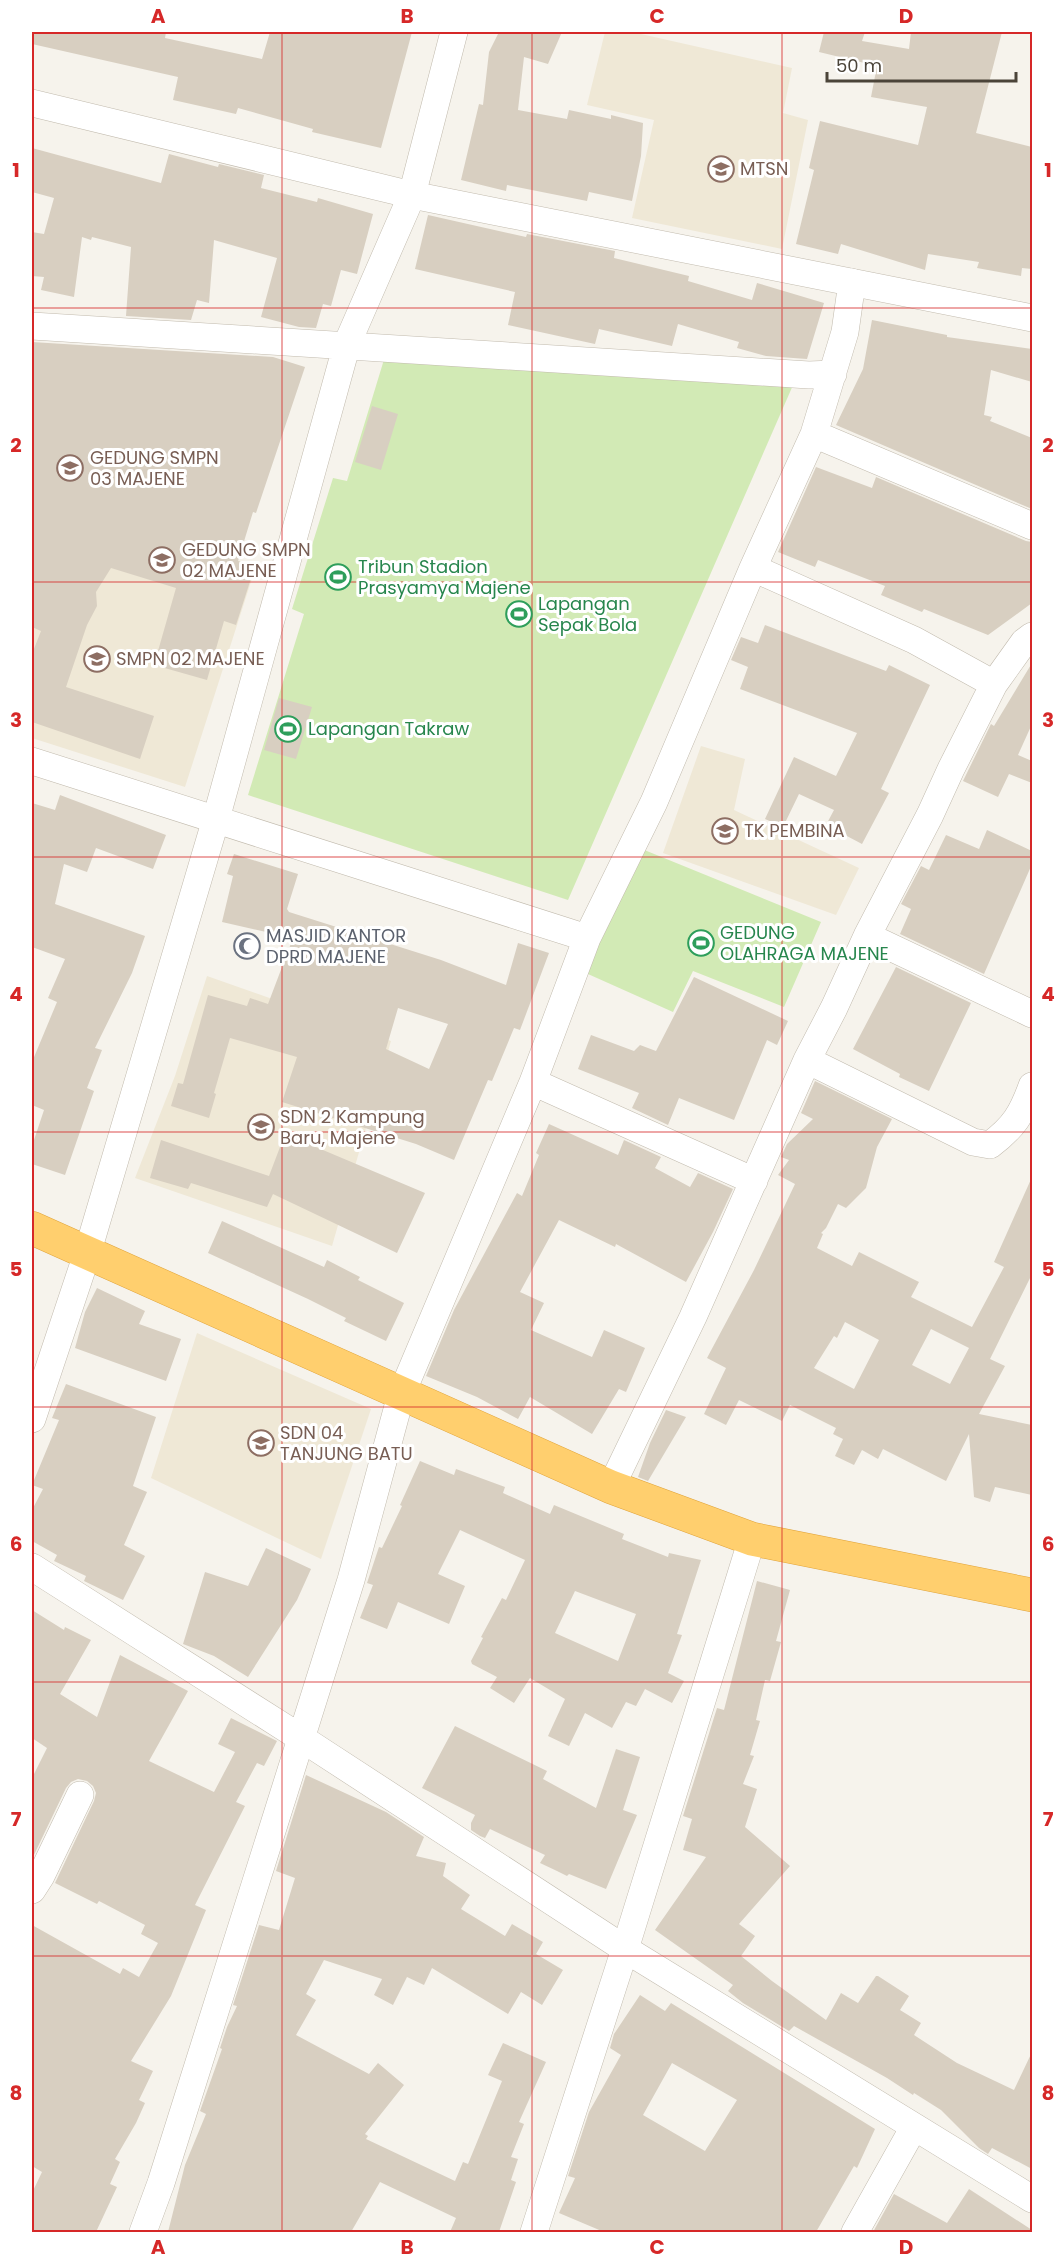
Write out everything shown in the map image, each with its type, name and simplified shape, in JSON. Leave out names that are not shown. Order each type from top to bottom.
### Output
[{"type":"highway","points":[[32,1228],[611,1487],[752,1539],[1032,1595]]},
{"type":"street","points":[[32,1419],[87,1254],[216,819],[347,344],[412,195],[454,32]]},
{"type":"street","points":[[32,103],[412,195],[1032,318]]},
{"type":"street","points":[[143,2232],[161,2182],[351,1580],[401,1395],[533,1082],[588,938],[654,802],[753,568],[814,434],[845,332],[852,282]]},
{"type":"street","points":[[32,326],[798,374],[833,374]]},
{"type":"street","points":[[814,434],[1032,526]]},
{"type":"street","points":[[753,568],[914,640],[994,684]]},
{"type":"street","points":[[611,1487],[693,1317],[807,1060],[867,936],[930,815],[994,684],[1024,642],[1032,636]]},
{"type":"street","points":[[32,761],[588,938]]},
{"type":"street","points":[[867,936],[1032,1014]]},
{"type":"street","points":[[807,1060],[973,1142],[990,1145],[1009,1131],[1025,1106],[1032,1086]]},
{"type":"street","points":[[533,1082],[754,1181]]},
{"type":"street","points":[[534,2232],[625,1949],[703,1691],[752,1539]]},
{"type":"street","points":[[32,1567],[301,1738],[625,1949],[1032,2199]]},
{"type":"street","points":[[32,1890],[80,1795]]},
{"type":"street","points":[[855,2232],[914,2127]]},
{"type":"shaded area","name":"MTSN","points":[[605,32],[632,32],[792,68],[783,113],[808,120],[782,249],[632,218],[654,120],[587,105]]},
{"type":"shaded area","points":[[32,494],[256,566],[185,787],[32,738]]},
{"type":"shaded area","name":"TK PEMBINA","points":[[701,746],[745,759],[734,810],[859,868],[836,915],[663,853]]},
{"type":"shaded area","name":"SDN 2 Kampung Baru, Majene","points":[[207,976],[391,1041],[332,1246],[135,1178],[175,1076]]},
{"type":"shaded area","name":"SDN 04 TANJUNG BATU","points":[[197,1333],[371,1409],[321,1559],[151,1478]]},
{"type":"green space","points":[[386,353],[797,376],[568,900],[248,795],[304,614],[292,609],[333,478],[347,481]]},
{"type":"green space","name":"GEDUNG OLAHRAGA MAJENE","points":[[637,847],[821,922],[784,1007],[693,971],[673,1012],[579,970]]},
{"type":"building","points":[[32,32],[166,32],[165,38],[262,59],[270,32],[412,32],[381,148],[312,132],[313,129],[238,108],[236,114],[173,100],[178,77],[32,44]]},
{"type":"building","points":[[499,32],[562,32],[548,64],[524,57],[518,110],[567,119],[569,110],[611,119],[611,115],[643,123],[641,156],[632,201],[589,192],[587,201],[507,185],[506,191],[461,180],[479,104],[483,105],[489,52]]},
{"type":"building","points":[[824,32],[865,32],[862,41],[909,49],[911,32],[1002,32],[976,133],[1032,147],[1032,269],[1022,268],[1021,276],[977,268],[979,262],[928,254],[925,270],[841,244],[838,254],[796,244],[814,170],[809,168],[820,121],[918,145],[927,107],[871,97],[877,66],[819,52]]},
{"type":"building","points":[[32,148],[161,183],[169,154],[218,167],[219,164],[264,175],[261,188],[317,202],[318,198],[373,214],[357,274],[341,270],[331,306],[323,304],[316,328],[299,327],[261,317],[277,258],[214,240],[209,303],[197,300],[191,320],[126,316],[131,247],[92,237],[91,240],[82,237],[74,297],[41,290],[44,277],[32,276],[32,232],[44,234],[54,198],[32,192]]},
{"type":"building","points":[[428,215],[526,237],[527,234],[615,251],[614,258],[689,276],[688,281],[752,300],[757,283],[824,303],[807,359],[766,356],[737,348],[739,342],[678,324],[672,346],[599,329],[595,344],[508,325],[515,292],[415,269]]},
{"type":"building","points":[[872,320],[947,335],[947,337],[1032,349],[1032,382],[991,370],[984,415],[992,417],[990,421],[1032,438],[1032,509],[836,425],[863,369]]},
{"type":"building","points":[[32,342],[273,357],[305,367],[256,513],[253,512],[238,561],[255,566],[236,625],[224,621],[207,680],[154,665],[176,588],[111,568],[96,592],[97,606],[87,625],[66,687],[154,716],[140,759],[32,722],[32,654],[41,631],[32,627]]},
{"type":"building","points":[[372,406],[398,414],[381,470],[355,462]]},
{"type":"building","points":[[816,467],[872,488],[876,477],[1032,542],[1032,603],[988,635],[924,609],[922,612],[881,595],[885,586],[818,560],[815,567],[778,552]]},
{"type":"building","points":[[765,625],[886,671],[889,665],[930,685],[881,789],[889,793],[862,844],[826,825],[834,810],[799,794],[783,827],[765,819],[794,757],[836,776],[857,733],[740,689],[748,667],[731,660],[741,637],[758,643]]},
{"type":"building","points":[[1032,663],[1032,724],[1018,755],[1032,761],[1032,783],[1009,774],[998,797],[963,781],[991,724],[994,726]]},
{"type":"building","name":"Lapangan Takraw","points":[[279,698],[312,707],[296,759],[264,750]]},
{"type":"building","points":[[60,795],[166,835],[153,869],[96,848],[87,872],[64,864],[55,904],[145,936],[132,973],[95,1048],[102,1050],[87,1088],[94,1091],[65,1175],[32,1164],[32,1146],[44,1110],[32,1105],[32,1062],[57,1002],[48,998],[65,959],[32,947],[32,803],[55,810]]},
{"type":"building","points":[[987,830],[1032,851],[1032,864],[984,974],[900,934],[911,909],[901,904],[921,866],[929,870],[946,835],[979,849]]},
{"type":"building","points":[[234,854],[298,874],[287,909],[289,912],[441,960],[506,985],[518,943],[549,953],[520,1030],[514,1028],[492,1081],[488,1080],[454,1160],[416,1144],[282,1102],[297,1057],[230,1038],[209,1118],[171,1106],[178,1083],[183,1084],[208,995],[247,1006],[250,998],[268,1004],[293,938],[222,922],[233,876],[227,874]],"holes":[[[398,1008],[448,1024],[429,1069],[386,1049]]]},
{"type":"building","points":[[896,967],[971,1003],[929,1091],[899,1077],[900,1074],[853,1049]]},
{"type":"building","points":[[694,977],[788,1021],[777,1045],[767,1040],[734,1120],[679,1098],[668,1125],[632,1108],[639,1093],[578,1069],[591,1035],[634,1051],[640,1045],[656,1051]]},
{"type":"building","points":[[815,1081],[892,1119],[877,1147],[866,1188],[846,1208],[838,1204],[821,1233],[823,1234],[817,1248],[852,1266],[859,1252],[919,1282],[911,1297],[972,1327],[1004,1267],[994,1262],[1032,1177],[1032,1274],[990,1359],[1005,1366],[979,1414],[1032,1425],[1032,1495],[995,1487],[990,1502],[974,1497],[969,1434],[946,1481],[883,1449],[878,1459],[862,1450],[854,1465],[835,1456],[843,1439],[833,1434],[836,1428],[790,1405],[782,1421],[739,1400],[726,1425],[704,1414],[726,1368],[707,1358],[754,1270],[795,1184],[778,1175],[789,1160],[781,1157],[787,1144],[813,1119],[801,1113]],"holes":[[[845,1322],[879,1340],[854,1389],[814,1368],[834,1336],[837,1338]],[[931,1329],[969,1348],[950,1384],[912,1365]]]},
{"type":"building","points":[[549,1124],[618,1155],[624,1140],[661,1157],[655,1168],[690,1187],[698,1173],[733,1189],[686,1282],[616,1244],[615,1247],[559,1220],[520,1292],[544,1303],[531,1330],[592,1357],[604,1330],[645,1348],[626,1392],[619,1389],[592,1434],[530,1397],[518,1419],[477,1397],[426,1376],[454,1310],[517,1193],[522,1196],[539,1155],[536,1153]]},
{"type":"building","points":[[285,1134],[425,1193],[397,1253],[273,1194],[267,1207],[191,1183],[188,1189],[150,1178],[161,1140],[269,1176]]},
{"type":"building","points":[[222,1221],[324,1267],[327,1260],[360,1277],[358,1280],[404,1303],[386,1341],[344,1321],[346,1318],[308,1299],[208,1253]]},
{"type":"building","points":[[97,1288],[145,1311],[139,1324],[181,1339],[166,1381],[75,1348],[85,1312]]},
{"type":"building","points":[[66,1384],[156,1417],[133,1486],[147,1492],[124,1545],[145,1556],[123,1600],[84,1581],[86,1576],[54,1561],[57,1555],[32,1541],[32,1510],[43,1489],[32,1485],[59,1420],[52,1418]]},
{"type":"building","points":[[666,1410],[686,1417],[648,1481],[638,1477],[650,1443]]},
{"type":"building","points":[[420,1461],[454,1475],[456,1469],[505,1487],[503,1493],[550,1514],[554,1505],[624,1534],[622,1539],[668,1557],[669,1553],[701,1560],[677,1634],[682,1635],[668,1673],[684,1681],[672,1703],[645,1689],[636,1706],[626,1702],[612,1728],[585,1713],[569,1746],[548,1736],[565,1699],[530,1678],[514,1703],[490,1688],[497,1677],[472,1664],[471,1661],[483,1638],[481,1637],[502,1598],[506,1600],[525,1560],[460,1530],[438,1574],[465,1586],[449,1624],[398,1602],[387,1629],[360,1618],[373,1585],[367,1583],[379,1547],[382,1548],[402,1506],[400,1505]],"holes":[[[575,1591],[636,1614],[618,1661],[555,1633]]]},
{"type":"building","points":[[266,1548],[311,1569],[297,1600],[248,1677],[214,1656],[183,1644],[205,1572],[248,1586]]},
{"type":"building","points":[[757,1581],[790,1590],[776,1641],[781,1642],[770,1681],[765,1680],[756,1720],[760,1721],[750,1755],[754,1756],[743,1784],[757,1789],[745,1827],[790,1866],[739,1924],[755,1936],[741,1956],[826,2020],[841,1993],[858,2003],[878,1976],[909,1996],[900,2010],[921,2023],[914,2035],[957,2063],[1014,2090],[1032,2052],[1032,2169],[992,2148],[988,2154],[941,2110],[914,2093],[913,2095],[794,2026],[789,2031],[743,2003],[728,1991],[733,1985],[655,1930],[706,1857],[683,1850],[692,1819],[683,1816],[717,1708],[724,1710]]},
{"type":"building","points":[[32,1610],[64,1630],[65,1627],[91,1640],[60,1694],[97,1717],[120,1655],[188,1691],[149,1761],[214,1792],[235,1752],[218,1744],[231,1718],[277,1741],[264,1766],[257,1763],[236,1802],[245,1806],[195,1905],[206,1910],[171,1996],[131,2061],[153,2071],[139,2100],[145,2103],[115,2159],[120,2162],[110,2184],[117,2187],[96,2232],[32,2232],[32,2193],[42,2172],[32,2166],[32,1925],[120,1974],[123,1968],[139,1977],[158,1943],[141,1934],[145,1925],[99,1901],[97,1904],[55,1883],[94,1801],[96,1793],[87,1781],[78,1779],[66,1788],[32,1859],[32,1778],[47,1748],[32,1738]]},
{"type":"building","points":[[455,1726],[547,1771],[543,1779],[596,1808],[616,1749],[640,1757],[623,1810],[637,1815],[606,1889],[569,1874],[567,1876],[540,1863],[545,1855],[490,1829],[485,1838],[480,1836],[471,1830],[471,1823],[475,1815],[422,1788]]},
{"type":"building","points":[[306,1775],[386,1812],[424,1837],[416,1856],[446,1863],[443,1876],[470,1895],[461,1909],[505,1936],[512,1924],[543,1942],[536,1954],[563,1970],[542,2005],[521,1992],[508,2014],[432,1968],[424,1985],[407,1977],[393,2005],[374,1995],[382,1979],[324,1960],[306,1994],[316,2000],[296,2035],[369,2074],[378,2063],[404,2085],[365,2134],[368,2136],[366,2139],[455,2181],[463,2162],[468,2164],[502,2081],[488,2075],[503,2043],[546,2062],[519,2122],[524,2124],[511,2157],[518,2159],[511,2180],[516,2182],[499,2232],[450,2232],[456,2218],[380,2182],[351,2232],[168,2232],[185,2165],[206,2114],[200,2111],[222,2049],[220,2048],[227,2027],[237,2006],[233,2005],[259,1925],[279,1930],[295,1878],[276,1871]]},
{"type":"building","points":[[640,1995],[665,2011],[671,2003],[875,2129],[857,2168],[854,2166],[816,2232],[604,2232],[559,2213],[575,2178],[568,2176],[589,2112],[621,2055],[610,2048],[614,2034]],"holes":[[[672,2063],[737,2100],[705,2151],[643,2115]]]},
{"type":"building","points":[[969,2189],[1032,2232],[873,2232],[894,2194],[947,2223]]},
{"type":"place","name":"MTSN","points":[[721,169]]},
{"type":"place","name":"GEDUNG SMPN 03 MAJENE","points":[[70,468]]},
{"type":"place","name":"GEDUNG SMPN 02 MAJENE","points":[[162,560]]},
{"type":"place","name":"Tribun Stadion Prasyamya Majene","points":[[338,577]]},
{"type":"place","name":"Lapangan Sepak Bola","points":[[519,614]]},
{"type":"place","name":"SMPN 02 MAJENE","points":[[97,659]]},
{"type":"place","name":"Lapangan Takraw","points":[[288,729]]},
{"type":"place","name":"TK PEMBINA","points":[[725,831]]},
{"type":"place","name":"GEDUNG OLAHRAGA MAJENE","points":[[701,943]]},
{"type":"place","name":"MASJID KANTOR DPRD MAJENE","points":[[247,946]]},
{"type":"place","name":"SDN 2 Kampung Baru, Majene","points":[[261,1127]]},
{"type":"place","name":"SDN 04 TANJUNG BATU","points":[[261,1443]]}]
